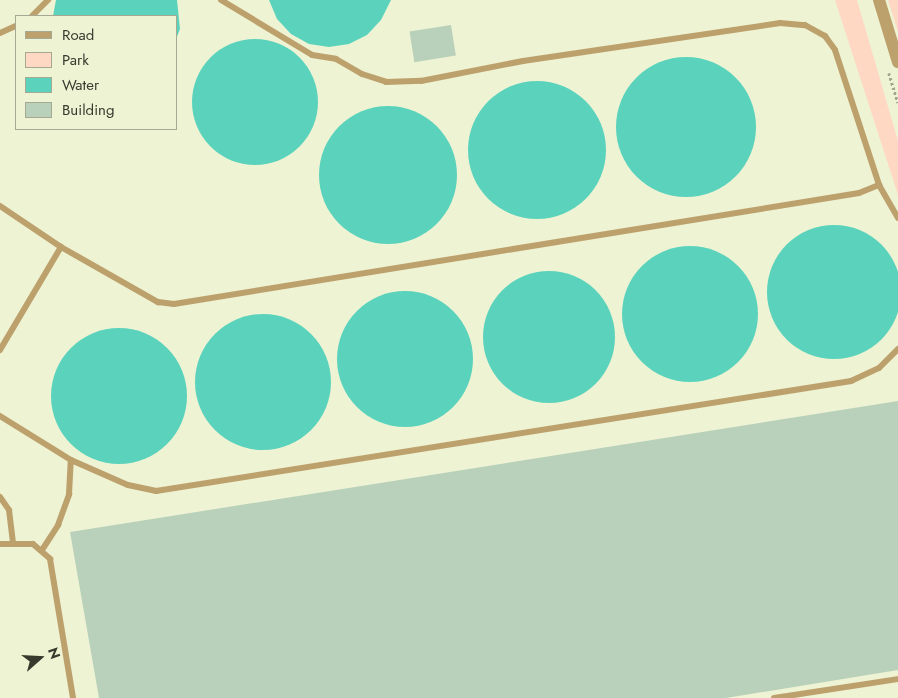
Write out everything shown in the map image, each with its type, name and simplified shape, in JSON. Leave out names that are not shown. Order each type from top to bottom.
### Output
[{"type":"street","points":[[879,0],[898,62]]},
{"type":"lane","points":[[33,15],[48,0]]},
{"type":"lane","points":[[221,0],[312,55],[336,59],[362,74],[386,82],[421,81],[523,61],[771,25],[805,25],[825,36],[835,50],[879,185],[898,218]]},
{"type":"lane","points":[[0,33],[15,26]]},
{"type":"lane","points":[[0,206],[61,247],[158,302],[174,304],[859,193],[879,185]]},
{"type":"lane","points":[[0,350],[61,247]]},
{"type":"lane","points":[[0,416],[71,460],[128,485],[156,490],[851,381],[879,368],[898,349]]},
{"type":"lane","points":[[42,550],[58,525],[66,502],[71,460]]},
{"type":"lane","points":[[0,497],[9,510],[13,542]]},
{"type":"lane","points":[[0,544],[13,542],[33,544],[50,559],[73,698]]},
{"type":"lane","points":[[774,698],[898,679]]},
{"type":"green space","points":[[835,0],[857,0],[898,141],[898,195]]},
{"type":"green space","points":[[888,0],[898,0],[898,32]]},
{"type":"water","points":[[56,0],[177,0],[180,29],[178,34],[178,15],[53,15]]},
{"type":"water","points":[[269,0],[391,0],[381,20],[367,35],[349,44],[329,47],[309,44],[291,34],[277,19]]},
{"type":"water","points":[[255,39],[279,44],[290,49],[300,57],[308,67],[313,78],[318,102],[313,126],[308,137],[300,147],[290,155],[279,160],[255,165],[231,160],[220,155],[210,147],[202,137],[197,126],[192,102],[197,78],[202,67],[210,57],[220,49],[231,44]]},
{"type":"water","points":[[686,57],[700,58],[713,62],[736,77],[751,100],[755,113],[755,141],[751,154],[736,177],[713,192],[700,196],[686,197],[672,196],[659,192],[636,177],[621,154],[617,141],[616,127],[617,113],[621,100],[636,77],[659,62],[672,58]]},
{"type":"water","points":[[537,81],[563,86],[586,101],[601,124],[606,150],[601,176],[586,199],[563,214],[537,219],[511,214],[488,199],[473,176],[468,150],[473,124],[488,101],[511,86]]},
{"type":"water","points":[[388,106],[402,107],[415,111],[427,117],[437,126],[446,136],[452,148],[456,161],[456,189],[452,202],[446,214],[437,224],[427,233],[415,239],[402,243],[388,244],[374,243],[361,239],[349,233],[339,224],[330,214],[324,202],[320,189],[319,175],[320,161],[324,148],[330,136],[339,126],[349,117],[361,111],[374,107]]},
{"type":"water","points":[[834,225],[860,230],[871,236],[881,245],[890,255],[899,276],[899,308],[896,318],[890,329],[881,339],[871,348],[860,354],[834,359],[808,354],[797,348],[787,339],[778,329],[772,318],[767,292],[772,266],[778,255],[787,245],[797,236],[808,230]]},
{"type":"water","points":[[690,246],[716,251],[738,266],[753,288],[758,314],[753,340],[738,362],[716,377],[690,382],[664,377],[642,362],[627,340],[622,314],[627,288],[642,266],[664,251]]},
{"type":"water","points":[[549,271],[562,272],[574,276],[596,290],[610,312],[614,324],[614,350],[610,362],[596,384],[574,398],[562,402],[549,403],[536,402],[524,398],[502,384],[488,362],[484,350],[483,337],[484,324],[488,312],[502,290],[524,276],[536,272]]},
{"type":"water","points":[[405,291],[431,296],[443,302],[453,311],[462,321],[468,333],[473,359],[468,385],[462,397],[453,407],[443,416],[431,422],[405,427],[379,422],[367,416],[357,407],[348,397],[342,385],[337,359],[342,333],[348,321],[357,311],[367,302],[379,296]]},
{"type":"water","points":[[263,314],[289,319],[311,334],[326,356],[331,382],[326,408],[311,430],[289,445],[263,450],[237,445],[215,430],[200,408],[195,382],[200,356],[215,334],[237,319]]},
{"type":"water","points":[[119,328],[145,333],[157,339],[167,348],[176,358],[182,370],[187,396],[182,422],[176,434],[167,444],[157,453],[145,459],[119,464],[93,459],[81,453],[71,444],[62,434],[56,422],[51,396],[56,370],[62,358],[71,348],[81,339],[93,333]]},
{"type":"building","points":[[451,25],[456,56],[414,62],[410,32]]},
{"type":"building","points":[[898,401],[898,670],[726,698],[99,698],[70,532]]}]
